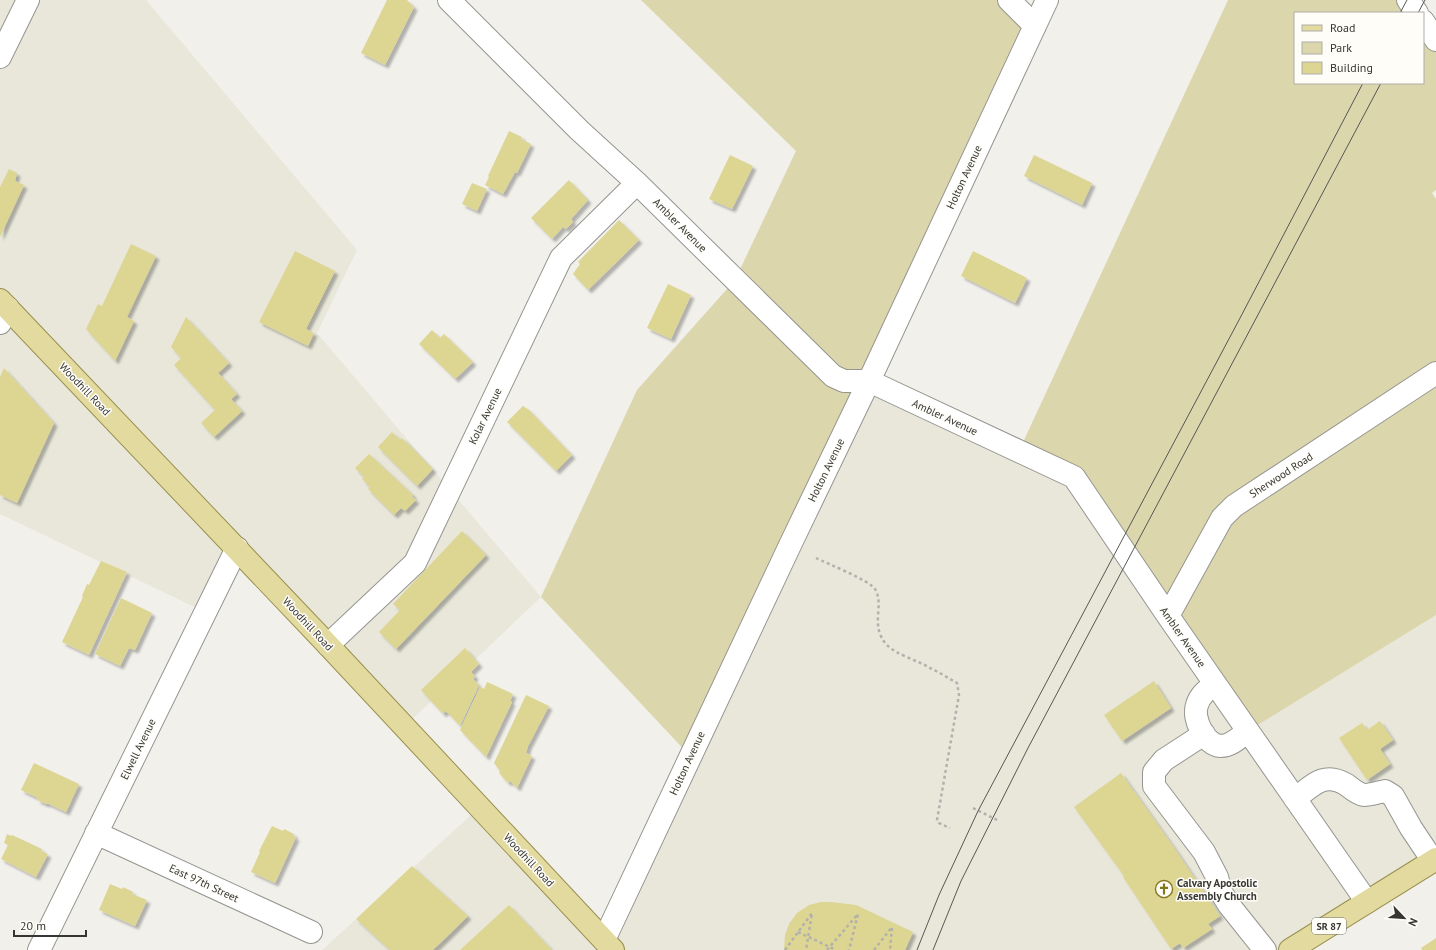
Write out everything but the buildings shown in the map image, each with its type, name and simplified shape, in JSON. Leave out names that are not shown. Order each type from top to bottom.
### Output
[{"type":"main road","name":"Woodhill Road","points":[[3,310],[237,548],[608,945]]},
{"type":"main road","name":"SR 87","points":[[1290,950],[1434,860]]},
{"type":"street","points":[[0,57],[28,0]]},
{"type":"street","name":"Ambler Avenue","points":[[449,0],[579,130],[636,183],[833,376],[844,381],[869,381],[1074,477],[1168,616],[1367,902]]},
{"type":"street","points":[[1009,0],[1035,26]]},
{"type":"street","name":"Holton Avenue","points":[[608,945],[792,541],[869,381],[1047,0]]},
{"type":"street","points":[[1408,0],[1416,12]]},
{"type":"street","points":[[1424,22],[1436,40]]},
{"type":"street","name":"Kolar Avenue","points":[[328,645],[415,563],[561,258],[636,183]]},
{"type":"street","name":"Sherwood Road","points":[[1168,616],[1222,518],[1234,506],[1436,373]]},
{"type":"street","name":"Elwell Avenue","points":[[40,950],[237,548]]},
{"type":"street","points":[[1215,684],[1201,695],[1196,706],[1197,721],[1204,734],[1212,744],[1220,746],[1229,744],[1248,731]]},
{"type":"street","points":[[1204,734],[1164,760],[1154,772],[1154,786],[1204,852],[1217,878],[1221,892],[1229,905],[1265,950]]},
{"type":"street","points":[[1295,799],[1319,780],[1329,778],[1345,784],[1363,795],[1386,791],[1393,796],[1411,828],[1434,860]]},
{"type":"street","name":"East 97th Street","points":[[96,833],[311,932]]},
{"type":"path","points":[[816,558],[866,582],[875,589],[879,603],[877,623],[887,646],[930,667],[957,683],[959,695],[937,820],[939,823],[950,828]]},
{"type":"path","points":[[973,808],[997,820]]},
{"type":"path","points":[[785,950],[812,913],[806,950]]},
{"type":"path","points":[[827,950],[858,914],[849,950]]},
{"type":"path","points":[[874,950],[892,927],[890,950]]},
{"type":"path","points":[[798,932],[836,950]]},
{"type":"shaded area","points":[[0,0],[146,0],[357,250],[317,333],[541,597],[404,727],[237,549],[205,612],[0,514]]},
{"type":"shaded area","points":[[869,381],[1074,477],[1248,731],[1436,615],[1436,859],[1290,950],[322,950],[480,807],[603,940]]},
{"type":"green space","points":[[641,0],[1009,0],[1035,26],[691,757],[541,597],[637,390],[735,280],[796,151]]},
{"type":"green space","points":[[1228,0],[1408,0],[1416,12],[1294,12],[1294,84],[1424,84],[1424,22],[1436,40],[1436,190],[1432,193],[1436,199],[1436,615],[1248,731],[1074,477],[1019,451]]},
{"type":"tram line","points":[[1401,12],[1407,0]]},
{"type":"tram line","points":[[1419,12],[1425,0]]},
{"type":"tram line","points":[[917,950],[939,895],[978,811],[1362,84]]},
{"type":"tram line","points":[[933,950],[961,881],[1028,748],[1380,84]]},
{"type":"place","name":"Calvary Apostolic Assembly Church","points":[[1164,889]]}]
